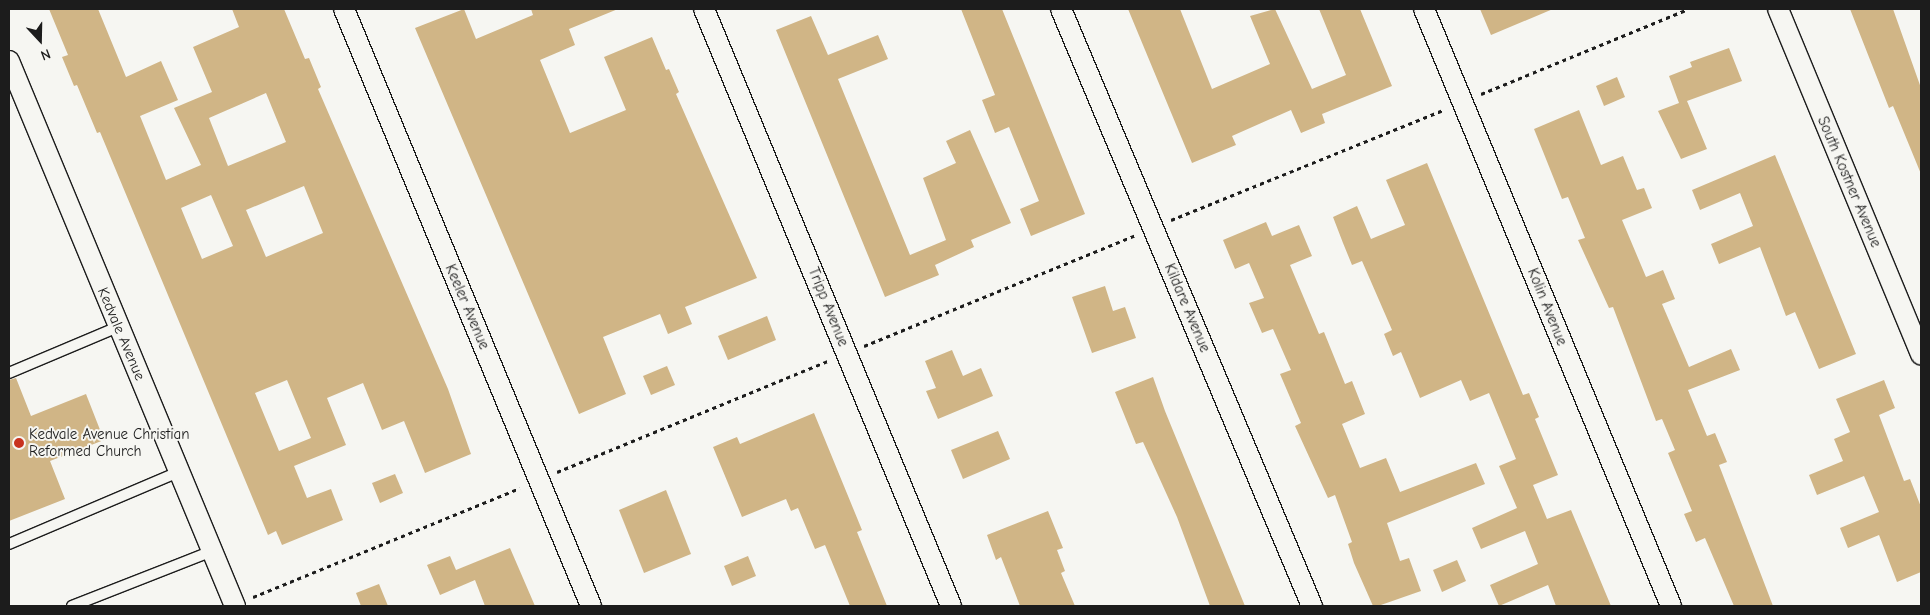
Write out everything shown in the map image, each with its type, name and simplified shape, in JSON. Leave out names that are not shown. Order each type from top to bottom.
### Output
[{"type":"street","name":"Keeler Avenue","points":[[344,9],[591,606]]},
{"type":"street","name":"Tripp Avenue","points":[[704,9],[951,606]]},
{"type":"street","name":"Kildare Avenue","points":[[1061,9],[1312,606]]},
{"type":"street","name":"Kolin Avenue","points":[[1424,9],[1670,606]]},
{"type":"street","name":"South Kostner Avenue","points":[[1778,9],[1921,355]]},
{"type":"street","name":"Kedvale Avenue","points":[[9,61],[212,551],[243,602]]},
{"type":"lane","points":[[9,373],[118,327]]},
{"type":"lane","points":[[9,544],[179,472]]},
{"type":"lane","points":[[72,606],[212,551]]},
{"type":"path","points":[[1477,96],[1688,9]]},
{"type":"path","points":[[1169,221],[1446,109]]},
{"type":"path","points":[[863,346],[1142,234]]},
{"type":"path","points":[[557,472],[834,359]]},
{"type":"path","points":[[243,602],[528,484]]},
{"type":"building","points":[[49,9],[98,9],[126,77],[161,61],[178,100],[140,116],[166,180],[201,165],[174,108],[212,92],[193,47],[239,27],[232,9],[284,9],[305,59],[309,58],[321,87],[318,89],[448,389],[471,454],[425,473],[404,421],[382,430],[363,383],[327,398],[346,445],[294,466],[307,498],[331,489],[343,520],[282,545],[276,531],[268,535],[100,132],[97,133],[77,85],[74,86],[62,57],[68,55]],"holes":[[[266,93],[286,142],[228,166],[209,118]],[[304,186],[323,233],[266,257],[246,210]],[[211,195],[233,246],[202,259],[181,208]],[[287,380],[311,438],[279,451],[255,393]]]},
{"type":"building","points":[[464,9],[476,39],[533,15],[531,9],[618,9],[569,29],[575,45],[540,60],[570,133],[626,110],[604,57],[652,37],[666,70],[669,69],[679,92],[676,94],[757,278],[685,307],[692,324],[668,334],[660,314],[603,337],[626,394],[579,414],[415,28]]},
{"type":"building","points":[[961,9],[1002,9],[1085,214],[1031,236],[1020,209],[1039,201],[1009,127],[995,133],[982,100],[995,95]]},
{"type":"building","points":[[1128,9],[1180,9],[1212,89],[1270,64],[1250,16],[1275,9],[1312,89],[1346,75],[1319,9],[1360,9],[1392,86],[1322,114],[1325,123],[1301,133],[1291,110],[1232,136],[1236,145],[1192,163]]},
{"type":"building","points":[[1480,9],[1553,9],[1491,35]]},
{"type":"building","points":[[1850,9],[1893,9],[1921,88],[1921,174],[1893,106],[1889,108]]},
{"type":"building","points":[[811,16],[828,55],[878,35],[888,59],[838,79],[910,255],[946,240],[923,178],[956,163],[946,141],[970,130],[1011,223],[971,240],[974,247],[935,265],[939,275],[885,297],[776,30]]},
{"type":"building","points":[[1729,48],[1742,81],[1687,101],[1707,149],[1681,159],[1658,111],[1679,103],[1669,76],[1692,67],[1690,62]]},
{"type":"building","points":[[1617,77],[1625,97],[1604,106],[1596,86]]},
{"type":"building","points":[[1579,110],[1601,165],[1623,156],[1637,190],[1644,188],[1652,208],[1622,220],[1646,277],[1663,270],[1675,299],[1662,304],[1689,367],[1731,349],[1740,370],[1688,390],[1707,436],[1715,433],[1727,462],[1719,465],[1773,606],[1734,606],[1705,538],[1696,542],[1684,514],[1692,511],[1668,453],[1675,450],[1662,419],[1656,421],[1613,307],[1609,308],[1578,240],[1585,238],[1568,197],[1562,199],[1534,129]]},
{"type":"building","points":[[1775,155],[1856,354],[1819,369],[1795,312],[1786,316],[1760,247],[1719,264],[1711,244],[1753,226],[1740,193],[1700,210],[1692,190]]},
{"type":"building","points":[[1427,163],[1523,395],[1529,393],[1539,417],[1535,419],[1558,475],[1533,485],[1547,519],[1571,510],[1611,606],[1556,606],[1548,585],[1499,606],[1490,585],[1538,564],[1525,531],[1481,549],[1472,528],[1517,508],[1499,466],[1516,459],[1489,393],[1470,401],[1461,380],[1420,398],[1401,352],[1393,356],[1384,334],[1392,330],[1362,261],[1352,265],[1333,217],[1357,206],[1371,239],[1405,225],[1386,180]]},
{"type":"building","points":[[1266,222],[1272,236],[1299,225],[1312,256],[1290,265],[1319,334],[1324,332],[1345,384],[1352,381],[1365,414],[1342,424],[1360,468],[1386,458],[1400,492],[1476,463],[1485,484],[1387,523],[1400,561],[1409,558],[1421,591],[1373,606],[1354,563],[1348,544],[1352,542],[1335,495],[1328,498],[1295,426],[1301,423],[1280,374],[1291,370],[1273,329],[1262,333],[1249,303],[1264,298],[1249,263],[1235,269],[1223,240]]},
{"type":"building","points":[[1105,286],[1113,311],[1125,307],[1136,338],[1092,353],[1072,297]]},
{"type":"building","points":[[767,316],[776,340],[728,360],[718,336]]},
{"type":"building","points":[[952,350],[963,376],[981,368],[993,396],[938,419],[926,391],[936,388],[925,361]]},
{"type":"building","points":[[667,366],[675,385],[651,395],[643,376]]},
{"type":"building","points":[[1153,377],[1165,411],[1245,606],[1210,606],[1177,517],[1143,442],[1136,444],[1115,392]]},
{"type":"building","points":[[16,378],[31,416],[86,394],[104,440],[50,461],[65,499],[9,521],[9,380]]},
{"type":"building","points":[[1884,380],[1895,408],[1879,415],[1904,481],[1910,479],[1921,507],[1921,572],[1897,582],[1879,535],[1848,548],[1840,528],[1879,512],[1864,476],[1817,495],[1809,475],[1843,461],[1834,439],[1850,432],[1836,399]]},
{"type":"building","points":[[814,413],[862,530],[857,532],[887,606],[850,606],[825,545],[815,549],[798,508],[791,511],[786,499],[742,517],[713,447],[737,437],[740,444]]},
{"type":"building","points":[[998,431],[1010,459],[963,479],[951,450]]},
{"type":"building","points":[[395,474],[403,493],[380,503],[372,483]]},
{"type":"building","points":[[666,490],[691,554],[644,573],[619,510]]},
{"type":"building","points":[[1048,511],[1063,548],[1057,550],[1065,571],[1061,573],[1075,606],[1020,606],[1001,557],[996,560],[987,535]]},
{"type":"building","points":[[510,548],[535,606],[485,606],[475,580],[440,595],[427,565],[450,556],[456,570]]},
{"type":"building","points":[[748,556],[756,576],[732,586],[724,566]]},
{"type":"building","points":[[1457,560],[1466,581],[1442,592],[1433,570]]},
{"type":"building","points":[[379,584],[388,606],[361,606],[356,593]]},
{"type":"place","name":"Kedvale Avenue Christian Reformed Church","points":[[19,443]]}]
